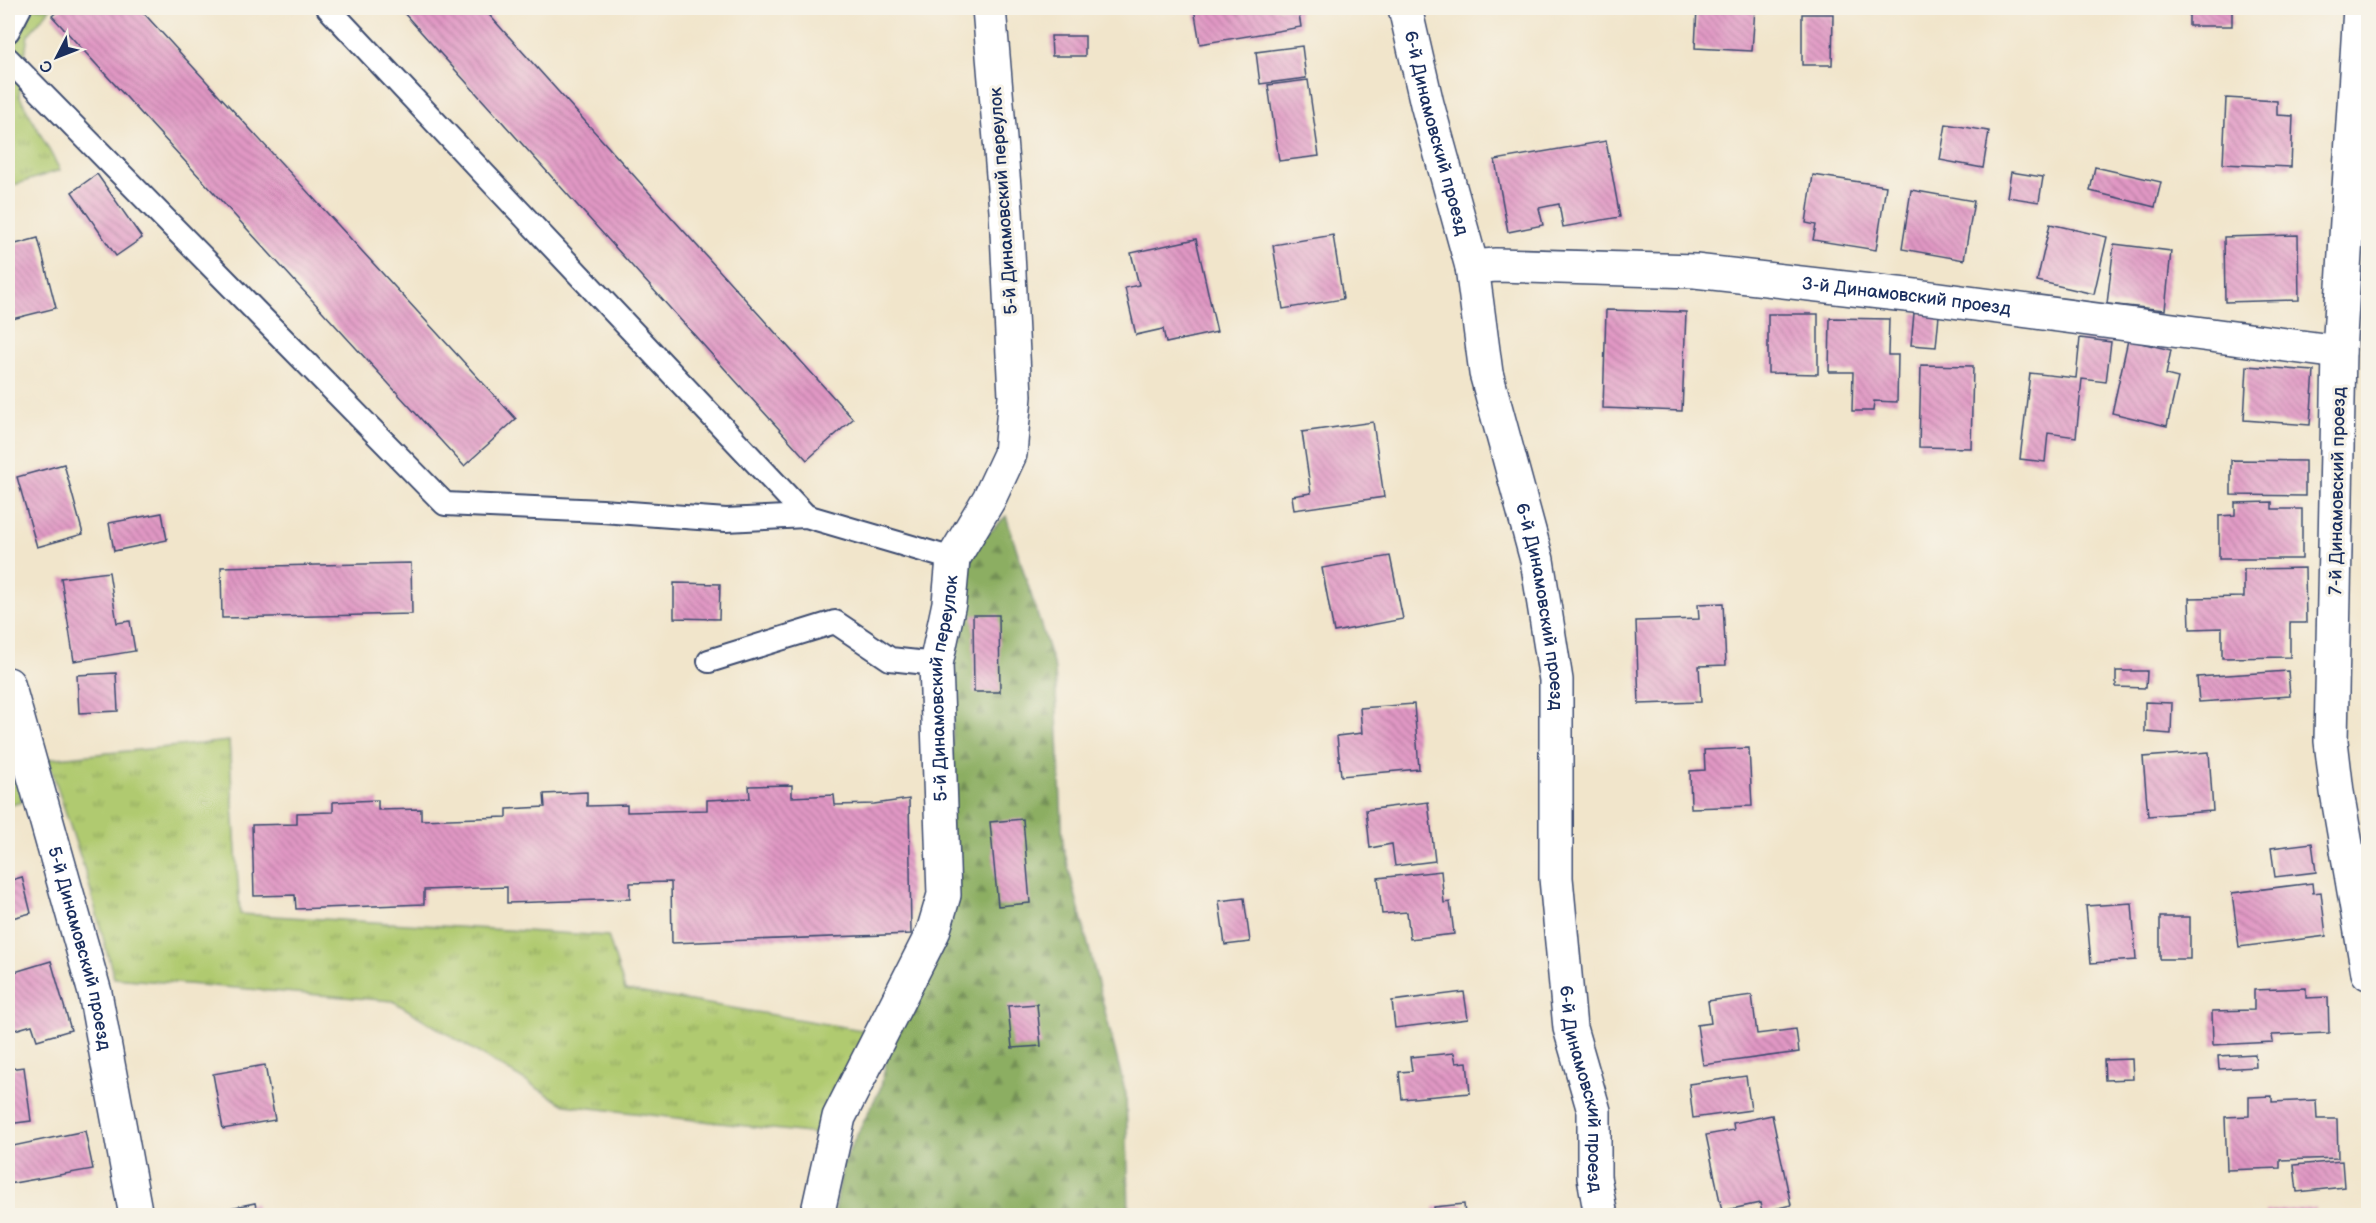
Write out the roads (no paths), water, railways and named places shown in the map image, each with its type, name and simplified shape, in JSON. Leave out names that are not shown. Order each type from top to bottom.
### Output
[{"type":"street","name":"5-й Динамовский переулок","points":[[818,1215],[839,1117],[933,932],[944,895],[936,664],[949,603],[952,559],[989,499],[1010,454],[1015,396],[1006,211],[989,8]]},
{"type":"street","name":"6-й Динамовский проезд","points":[[1405,8],[1426,104],[1472,267],[1486,373],[1537,560],[1556,680],[1556,878],[1570,1028],[1594,1111],[1594,1177],[1601,1215]]},
{"type":"street","name":"7-й Динамовский проезд","points":[[2360,8],[2339,352],[2331,741],[2337,792],[2368,973]]},
{"type":"street","name":"3-й Динамовский проезд","points":[[1472,267],[1496,265],[1695,271],[1915,296],[2339,352]]},
{"type":"street","name":"5-й Динамовский проезд","points":[[8,684],[96,993],[136,1215]]},
{"type":"lane","points":[[8,31],[20,8]]},
{"type":"lane","points":[[327,8],[806,516]]},
{"type":"lane","points":[[8,59],[445,504],[602,511],[726,520],[806,516],[952,559]]},
{"type":"lane","points":[[709,661],[835,622],[890,658],[936,664]]}]
